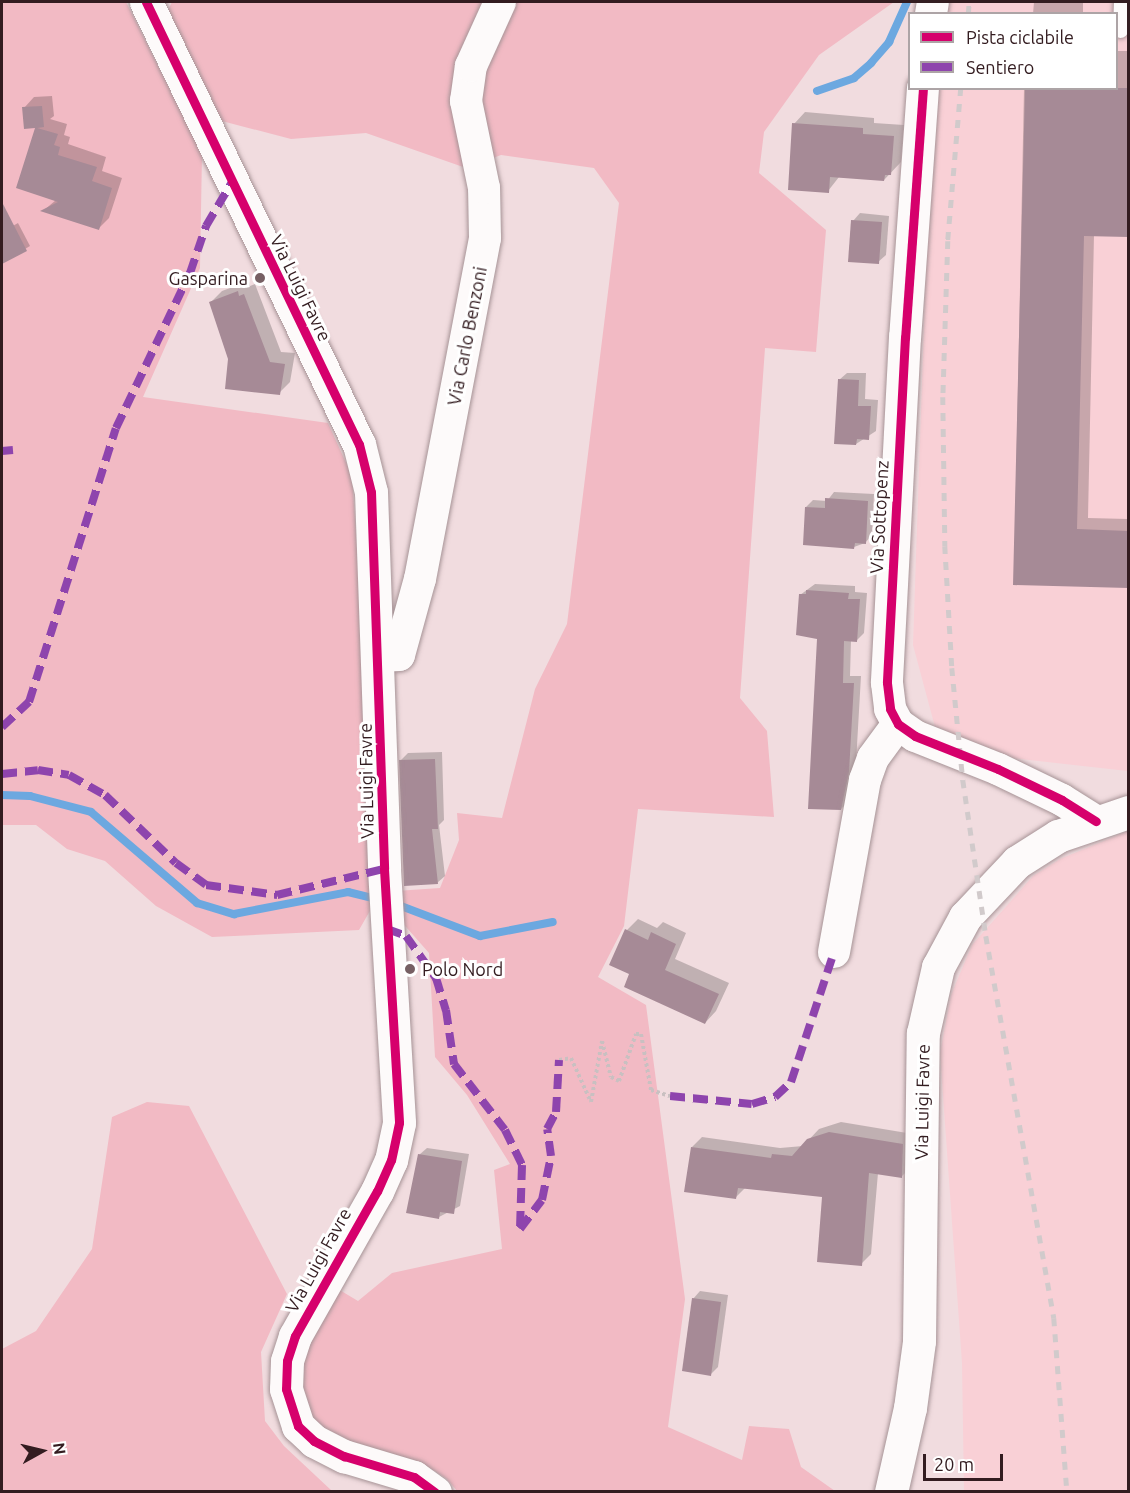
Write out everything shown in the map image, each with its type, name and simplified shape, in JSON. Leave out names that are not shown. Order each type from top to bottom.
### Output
[{"type":"street","name":"Via Luigi Favre","points":[[146,2],[359,444],[371,492],[379,656],[384,869],[399,1087],[396,1145],[376,1191],[296,1336],[287,1361],[286,1389],[298,1426],[314,1441],[344,1456],[414,1478],[435,1491]]},
{"type":"street","name":"Via Carlo Benzoni","points":[[379,656],[399,655],[420,579],[485,238],[484,188],[466,101],[471,66],[501,2]]},
{"type":"street","name":"Via Sottopenz","points":[[898,724],[890,708],[887,683],[906,315],[923,90]]},
{"type":"street","points":[[834,952],[865,780],[873,758],[898,724],[927,742],[1022,781],[1096,821]]},
{"type":"street","points":[[1022,781],[1045,809],[1058,836]]},
{"type":"street","name":"Via Luigi Favre","points":[[891,1491],[910,1408],[919,1341],[920,1095],[928,1000],[938,967],[966,916],[1000,876],[1058,836],[1096,821],[1128,812]]},
{"type":"lane","points":[[1120,30],[1121,2]]},
{"type":"path","points":[[559,1059],[571,1058],[591,1102],[602,1041],[611,1077],[619,1081],[636,1034],[641,1034],[651,1090],[670,1096]]},
{"type":"shaded area","points":[[2,2],[126,2],[202,154],[200,268],[143,397],[328,423],[352,476],[367,697],[371,909],[359,930],[212,937],[156,906],[105,861],[67,849],[36,825],[2,825]]},
{"type":"shaded area","points":[[172,2],[894,2],[819,55],[764,132],[759,173],[826,230],[816,352],[765,348],[740,698],[767,731],[774,817],[638,809],[624,926],[598,977],[646,1005],[685,1299],[668,1427],[742,1460],[749,1426],[789,1429],[801,1467],[835,1491],[457,1491],[447,1479],[435,1471],[340,1441],[312,1418],[302,1398],[300,1371],[304,1348],[333,1286],[358,1301],[392,1273],[502,1249],[494,1170],[510,1164],[467,1095],[435,1057],[429,953],[399,919],[396,891],[440,888],[459,840],[457,813],[502,818],[535,689],[567,624],[619,203],[594,168],[501,155],[466,168],[366,133],[291,139],[218,120],[167,12]]},
{"type":"shaded area","points":[[935,2],[1128,2],[1128,771],[1002,757],[935,727],[913,645],[932,90],[1118,90],[1118,12],[935,12]]},
{"type":"shaded area","points":[[1128,831],[1128,1491],[964,1491],[962,1363],[940,1053],[951,995],[972,945],[1033,876],[1060,859]]},
{"type":"shaded area","points":[[147,1102],[189,1106],[287,1294],[261,1352],[265,1421],[284,1446],[332,1491],[2,1491],[2,1349],[36,1331],[92,1249],[112,1117]]},
{"type":"building","points":[[1118,88],[1128,88],[1128,237],[1084,236],[1077,529],[1128,531],[1128,588],[1013,585],[1025,90],[1118,90]]},
{"type":"building","points":[[42,106],[44,127],[37,128],[58,134],[54,145],[60,147],[58,155],[97,167],[92,181],[112,188],[99,230],[40,211],[58,202],[16,188],[35,128],[24,129],[22,107]]},
{"type":"building","points":[[792,123],[863,128],[863,134],[894,136],[891,175],[885,175],[884,181],[830,177],[829,193],[788,190]]},
{"type":"building","points":[[2,202],[27,251],[2,264]]},
{"type":"building","points":[[851,220],[882,222],[879,264],[848,262]]},
{"type":"building","points":[[238,291],[239,296],[244,294],[270,362],[285,364],[280,395],[225,389],[228,359],[209,302]]},
{"type":"building","points":[[838,379],[859,380],[858,406],[871,406],[869,440],[857,439],[856,445],[834,444]]},
{"type":"building","points":[[825,498],[868,501],[866,544],[855,543],[854,549],[803,545],[805,507],[825,508]]},
{"type":"building","points":[[806,590],[849,593],[848,599],[860,599],[857,642],[844,641],[843,683],[854,683],[849,772],[841,810],[808,809],[817,639],[796,635],[799,594],[806,594]]},
{"type":"building","points":[[435,759],[438,829],[432,829],[438,884],[404,886],[399,760]]},
{"type":"building","points":[[625,929],[648,940],[651,932],[676,944],[665,970],[719,994],[705,1024],[624,987],[629,974],[609,965]]},
{"type":"building","points":[[829,1132],[903,1144],[902,1178],[869,1173],[862,1266],[817,1262],[822,1197],[738,1188],[736,1199],[684,1192],[691,1147],[771,1158],[772,1154],[792,1156],[807,1139]]},
{"type":"building","points":[[418,1154],[462,1161],[454,1214],[440,1212],[439,1219],[406,1213]]},
{"type":"building","points":[[692,1298],[721,1302],[711,1376],[682,1371]]},
{"type":"waterway","points":[[817,91],[854,78],[871,63],[889,42],[907,2]]},
{"type":"waterway","points":[[2,795],[30,796],[91,812],[197,903],[234,914],[348,892],[380,900]]},
{"type":"waterway","points":[[393,903],[480,936],[553,922]]},
{"type":"railway","points":[[968,12],[969,2]]},
{"type":"railway","points":[[961,90],[948,241],[943,397],[945,546],[952,668],[963,780],[986,936],[1054,1318],[1067,1492]]},
{"type":"marked path","points":[[2,727],[29,702],[116,428],[190,273],[206,226],[232,182]]},
{"type":"marked path","points":[[2,451],[13,450]]},
{"type":"marked path","points":[[2,774],[38,770],[69,775],[105,795],[176,863],[206,885],[277,895],[384,869]]},
{"type":"marked path","points":[[387,929],[406,936],[436,978],[446,1010],[454,1064],[505,1130],[522,1165],[520,1229],[542,1200],[551,1156],[547,1129],[556,1112],[559,1060]]},
{"type":"marked path","points":[[670,1096],[752,1104],[775,1097],[791,1082],[834,952]]},
{"type":"cycle path","points":[[146,2],[359,444],[371,492],[384,869],[399,1123],[391,1160],[377,1191],[295,1336],[287,1361],[286,1389],[298,1426],[314,1441],[344,1456],[414,1477],[435,1492]]},
{"type":"cycle path","points":[[923,90],[905,337],[887,683],[890,709],[898,724],[915,736],[998,769],[1062,800],[1096,821]]},
{"type":"place","name":"Gasparina","points":[[260,278]]},
{"type":"place","name":"Polo Nord","points":[[410,969]]}]
